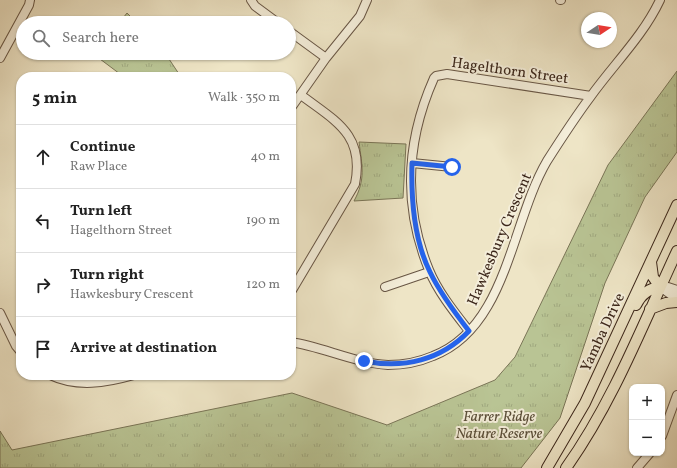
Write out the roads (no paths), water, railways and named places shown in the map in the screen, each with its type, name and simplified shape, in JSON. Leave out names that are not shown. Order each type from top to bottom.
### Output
[{"type":"main road","name":"Yamba Drive","points":[[547,468],[585,404],[677,205]]},
{"type":"main road","points":[[566,468],[606,402],[677,251]]},
{"type":"main road","points":[[651,261],[653,276],[660,287]]},
{"type":"main road","points":[[623,322],[633,312],[644,294],[651,289],[660,287]]},
{"type":"main road","points":[[650,309],[666,303],[677,302]]},
{"type":"street","points":[[24,16],[30,5],[30,0]]},
{"type":"street","points":[[251,0],[255,6],[269,16]]},
{"type":"street","points":[[296,102],[326,58],[360,16],[367,0]]},
{"type":"street","name":"Hawkesbury Crescent","points":[[296,343],[376,363],[399,364],[425,359],[446,350],[469,331],[490,303],[541,173],[591,96],[636,39],[660,0]]},
{"type":"street","points":[[0,58],[16,30]]},
{"type":"street","points":[[296,36],[326,58]]},
{"type":"street","name":"Hagelthorn Street","points":[[469,331],[449,304],[430,272],[417,229],[412,204],[413,145],[420,112],[436,76],[447,74],[591,96]]},
{"type":"street","points":[[296,284],[355,184],[358,169],[353,143],[347,132],[338,123],[301,95]]},
{"type":"street","points":[[412,163],[452,167]]},
{"type":"street","points":[[385,287],[430,272]]},
{"type":"street","points":[[660,287],[668,287],[677,290]]},
{"type":"street","points":[[660,287],[677,298]]},
{"type":"street","points":[[0,313],[16,346]]},
{"type":"street","points":[[64,380],[83,384],[95,380]]},
{"type":"street","points":[[665,428],[677,395]]},
{"type":"street","points":[[637,468],[647,456]]},
{"type":"park label","name":"Farrer Ridge Nature Reserve","points":[[499,424]]}]
